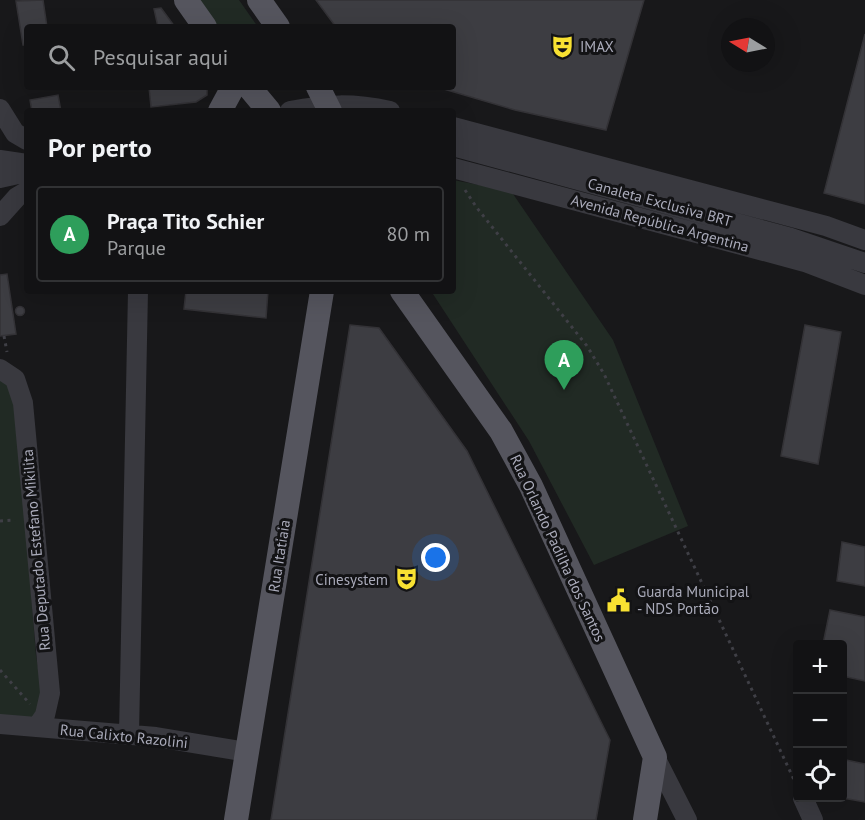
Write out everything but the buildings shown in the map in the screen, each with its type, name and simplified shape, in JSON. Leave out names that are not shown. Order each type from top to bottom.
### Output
[{"type":"main road","points":[[186,0],[203,24]]},
{"type":"main road","points":[[259,0],[276,24]]},
{"type":"main road","points":[[222,108],[231,90]]},
{"type":"main road","points":[[252,90],[266,108]]},
{"type":"main road","name":"Rua Itatiaia","points":[[236,820],[322,294]]},
{"type":"main road","name":"Rua Orlando Padilha dos Santos","points":[[404,294],[501,431],[518,461],[655,757]]},
{"type":"main road","points":[[642,814],[655,757]]},
{"type":"street","points":[[301,108],[326,101],[374,108]]},
{"type":"street","points":[[0,109],[15,133],[24,138]]},
{"type":"street","points":[[456,128],[826,226],[865,240]]},
{"type":"street","name":"Canaleta Exclusiva BRT","points":[[456,147],[791,238],[865,263]]},
{"type":"street","points":[[0,160],[24,164]]},
{"type":"street","name":"Avenida República Argentina","points":[[456,169],[805,262],[865,285]]},
{"type":"street","points":[[0,178],[24,173]]},
{"type":"street","points":[[0,216],[24,191]]},
{"type":"street","points":[[129,734],[138,294]]},
{"type":"street","name":"Rua Deputado Estefano Mikilita","points":[[6,366],[20,388],[23,403],[50,693],[45,715],[37,719]]},
{"type":"street","name":"Rua Calixto Razolini","points":[[0,724],[37,719],[248,752]]},
{"type":"street","name":"Rua Orlando Padilha dos Santos","points":[[655,757],[687,820]]},
{"type":"street","points":[[804,802],[813,820]]},
{"type":"path","points":[[465,189],[477,208],[587,346],[604,374],[793,776]]},
{"type":"path","points":[[4,336],[6,366]]},
{"type":"path","points":[[0,520],[23,519]]},
{"type":"path","points":[[0,670],[37,719]]},
{"type":"shaded area","points":[[198,0],[239,0],[256,24],[216,24]]},
{"type":"shaded area","points":[[456,181],[511,191],[613,340],[688,526],[594,565],[529,441],[433,294],[456,294]]},
{"type":"shaded area","points":[[0,376],[6,380],[16,403],[36,656],[44,699],[34,717],[0,718]]},
{"type":"place","name":"IMAX","points":[[562,46]]},
{"type":"place","name":"Praça Tito Schier","points":[[564,390]]},
{"type":"place","name":"Cinesystem","points":[[406,579]]},
{"type":"place","name":"Guarda Municipal - NDS Portão","points":[[619,600]]}]
